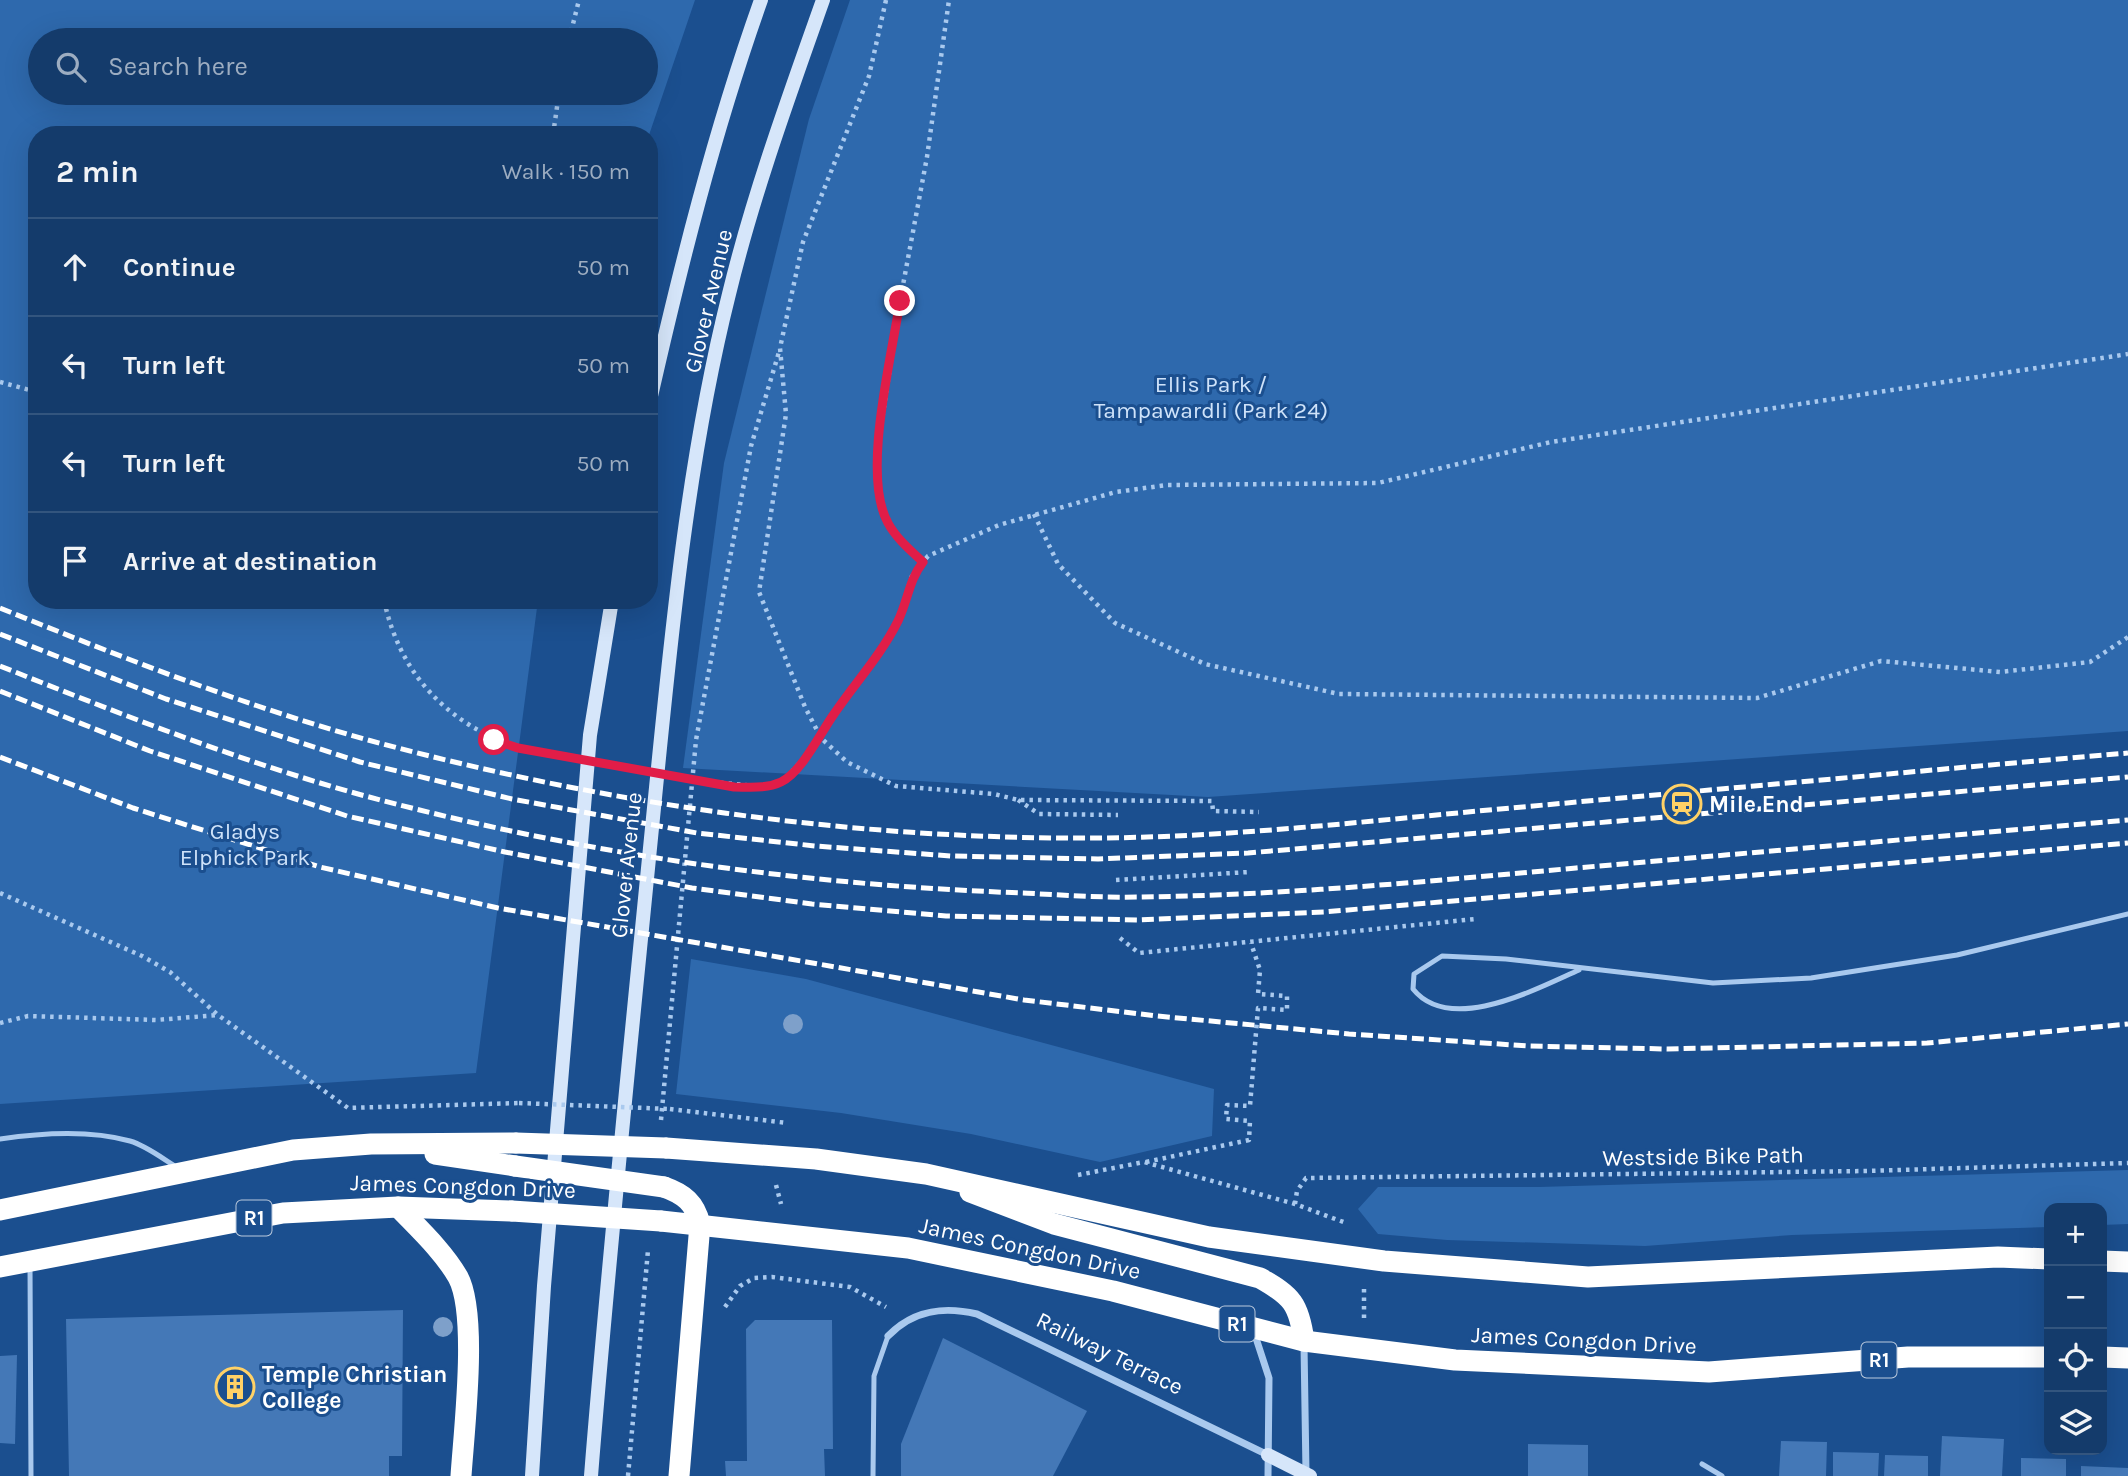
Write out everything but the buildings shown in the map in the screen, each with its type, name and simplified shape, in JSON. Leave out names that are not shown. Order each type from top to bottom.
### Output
[{"type":"highway","name":"James Congdon Drive","points":[[0,1210],[293,1150],[371,1144],[663,1139],[926,1174],[1209,1237],[1384,1261],[1588,1277],[1984,1257],[2044,1259]]},
{"type":"highway","points":[[371,1144],[664,1187],[684,1195],[691,1202],[700,1224],[679,1476]]},
{"type":"highway","points":[[926,1174],[1013,1211],[1054,1224],[1260,1278],[1286,1292],[1297,1307],[1304,1341]]},
{"type":"highway","name":"James Congdon Drive","points":[[0,1267],[283,1213],[398,1207],[512,1211],[700,1224],[908,1248],[1114,1292],[1304,1341],[1455,1360],[1709,1372],[1908,1357],[2044,1357]]},
{"type":"highway","points":[[398,1207],[446,1259],[464,1292],[468,1329],[461,1476]]},
{"type":"highway","points":[[2107,1261],[2128,1262]]},
{"type":"highway","points":[[2107,1356],[2128,1358]]},
{"type":"main road","name":"Glover Avenue","points":[[658,365],[676,285],[734,77],[761,0]]},
{"type":"main road","name":"Glover Avenue","points":[[591,1476],[606,1291],[662,733],[691,488],[729,294],[790,92],[823,0]]},
{"type":"main road","name":"Glover Avenue","points":[[532,1476],[544,1286],[590,734],[611,609]]},
{"type":"main road","name":"Railway Terrace","points":[[1268,1455],[1307,1475]]},
{"type":"street","name":"Railway Terrace","points":[[888,1336],[908,1319],[942,1309],[992,1320],[1268,1455]]},
{"type":"street","points":[[1252,1328],[1269,1378],[1271,1417],[1268,1476]]},
{"type":"street","points":[[1304,1341],[1307,1475]]},
{"type":"lane","points":[[1579,970],[1481,1008],[1444,1008],[1421,999],[1413,989],[1414,974],[1441,956],[1506,959],[1579,970],[1713,984],[1811,978],[1957,956],[2128,914]]},
{"type":"lane","points":[[0,1139],[52,1135],[110,1137],[133,1142],[184,1171]]},
{"type":"lane","points":[[30,1262],[31,1476]]},
{"type":"lane","points":[[873,1476],[874,1376],[888,1336]]},
{"type":"lane","points":[[1702,1464],[1722,1476]]},
{"type":"path","points":[[572,28],[579,0]]},
{"type":"path","points":[[663,1139],[696,740],[751,446],[780,348],[803,242],[869,76],[886,0]]},
{"type":"path","points":[[923,562],[898,538],[886,521],[879,500],[877,453],[900,301],[925,170],[949,0]]},
{"type":"path","points":[[554,126],[557,105]]},
{"type":"path","points":[[780,348],[786,414],[759,592],[781,653],[821,738],[847,762],[896,786],[994,794],[1018,800],[1212,801],[1213,811],[1259,812]]},
{"type":"path","points":[[386,609],[390,628],[405,660],[425,687],[458,719],[494,740],[518,748],[734,787],[765,787],[784,781],[821,738],[832,716],[883,648],[899,617],[912,576],[928,556],[987,530],[1034,514],[1116,492],[1167,485],[1378,482],[1551,442],[2128,354]]},
{"type":"path","points":[[0,382],[28,390]]},
{"type":"path","points":[[1034,514],[1058,564],[1115,623],[1205,664],[1339,694],[1756,698],[1881,661],[2000,672],[2090,662],[2128,637]]},
{"type":"path","points":[[1018,800],[1039,814],[1118,815]]},
{"type":"path","points":[[1116,880],[1249,872]]},
{"type":"path","points":[[0,893],[142,956],[170,972],[218,1015],[348,1108],[519,1102],[670,1109]]},
{"type":"path","points":[[1120,938],[1139,953],[1475,919]]},
{"type":"path","points":[[1144,1162],[1249,1140],[1250,1121],[1226,1119],[1227,1105],[1251,1106],[1258,1008],[1287,1010],[1287,996],[1258,994],[1259,970],[1251,943]]},
{"type":"path","points":[[0,1023],[28,1016],[156,1020],[218,1015]]},
{"type":"path","name":"Westside Bike Path","points":[[1295,1203],[1297,1191],[1307,1178],[1838,1171],[2128,1163]]},
{"type":"path","points":[[775,1181],[782,1208]]},
{"type":"path","points":[[628,1476],[649,1240]]},
{"type":"path","points":[[724,1309],[740,1286],[754,1278],[775,1277],[850,1287],[908,1319]]},
{"type":"green space","name":"Gladys Elphick Park","points":[[0,0],[695,0],[652,126],[28,126],[28,609],[537,609],[476,1073],[0,1104]]},
{"type":"green space","name":"Ellis Park / Tampawardli (Park 24)","points":[[850,0],[2128,0],[2128,731],[1208,797],[683,768],[724,463],[809,119]]},
{"type":"green space","points":[[691,959],[806,979],[1214,1089],[1212,1136],[1100,1162],[971,1134],[841,1113],[676,1094]]},
{"type":"green space","points":[[2128,1170],[2128,1224],[2107,1225],[2107,1203],[2044,1203],[2044,1227],[1792,1235],[1645,1246],[1447,1240],[1378,1234],[1358,1209],[1378,1187],[1539,1187]]},
{"type":"railway","points":[[0,608],[136,662],[274,712],[457,763],[638,800],[822,825],[915,833],[1099,838],[1250,832],[2128,753]]},
{"type":"railway","points":[[0,634],[166,699],[360,762],[512,799],[697,833],[815,846],[951,856],[1098,859],[1248,853],[2128,777]]},
{"type":"railway","points":[[0,666],[222,751],[312,781],[440,815],[604,849],[688,863],[771,874],[939,889],[1127,897],[1305,890],[2128,820]]},
{"type":"railway","points":[[0,691],[150,751],[347,816],[505,852],[692,888],[812,904],[946,916],[1138,920],[1324,912],[2128,843]]},
{"type":"railway","points":[[0,757],[133,808],[320,867],[498,908],[1024,1000],[1349,1034],[1529,1046],[1667,1049],[1927,1043],[2128,1024]]},
{"type":"place","name":"Mile End","points":[[1682,804]]},
{"type":"place","name":"Temple Christian College","points":[[235,1387]]},
{"type":"route","points":[[494,740],[518,748],[734,787],[765,787],[784,781],[821,738],[832,716],[883,648],[899,617],[912,576],[923,562],[898,538],[886,521],[876,480],[877,453],[900,301]]}]
